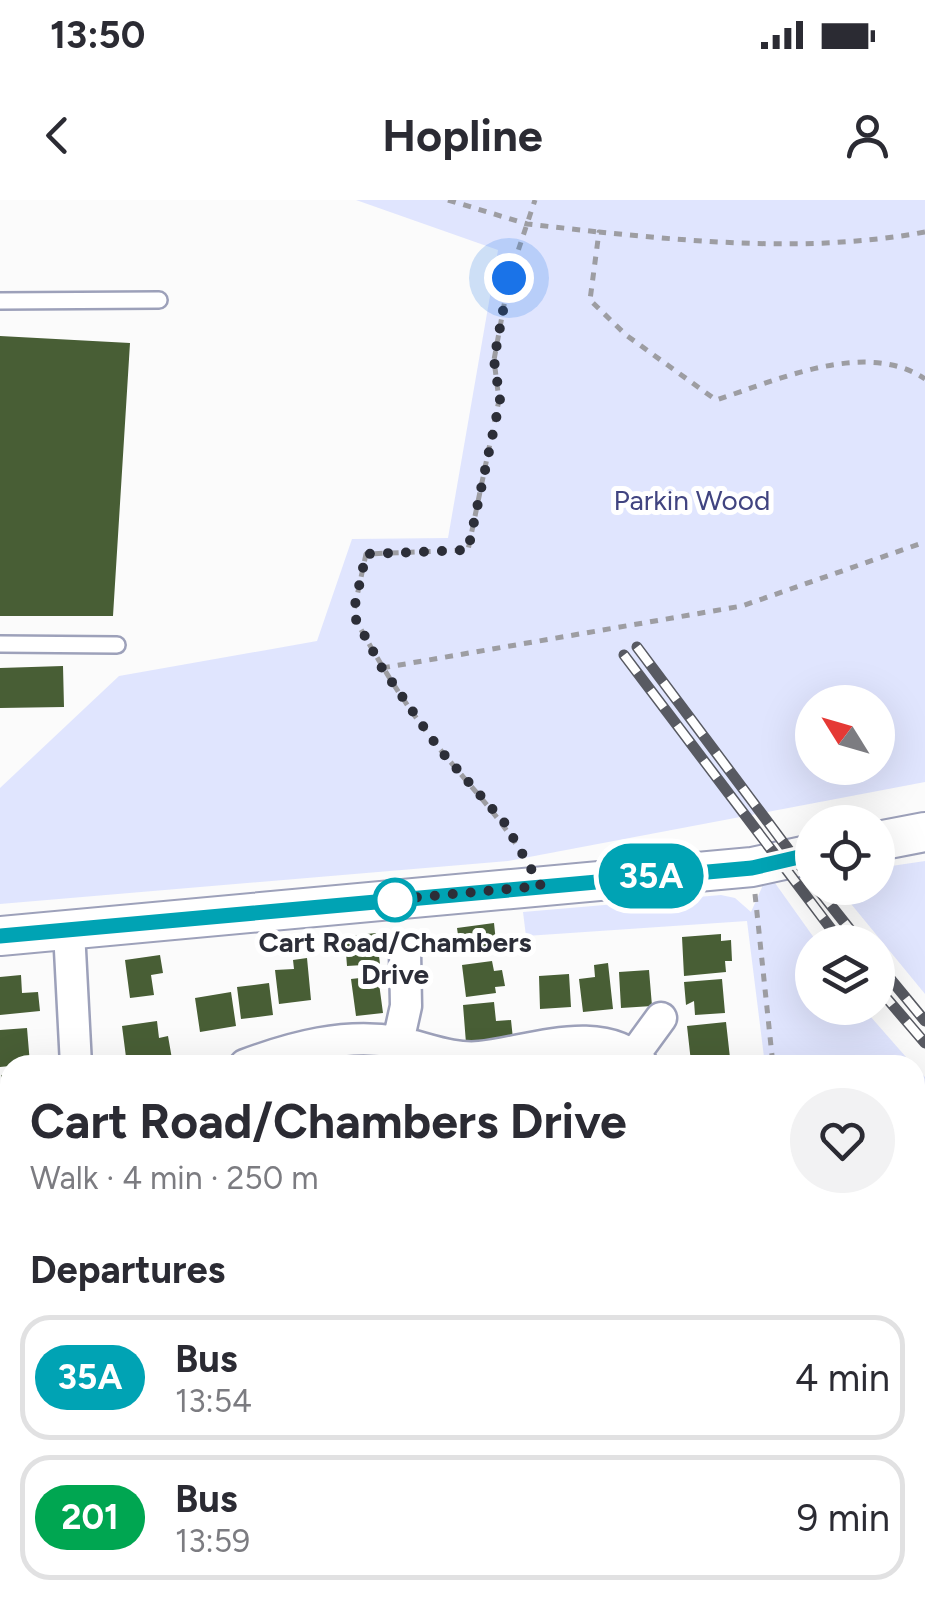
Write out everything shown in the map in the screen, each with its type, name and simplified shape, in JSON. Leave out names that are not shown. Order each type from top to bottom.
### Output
[{"type":"street","points":[[895,838],[925,832]]},
{"type":"street","points":[[0,936],[752,868],[795,858]]},
{"type":"street","points":[[70,931],[76,1055]]},
{"type":"street","points":[[398,1042],[406,1006],[405,952]]},
{"type":"street","points":[[641,1055],[661,1018]]},
{"type":"street","points":[[289,1055],[344,1040],[398,1042],[453,1055]]},
{"type":"street","points":[[508,1055],[566,1043],[594,1044],[624,1055]]},
{"type":"lane","points":[[0,301],[159,300]]},
{"type":"lane","points":[[0,644],[117,645]]},
{"type":"path","points":[[448,200],[527,224],[718,244],[872,241],[925,232]]},
{"type":"path","points":[[536,200],[509,278],[494,360],[500,400],[468,550],[366,554],[353,614],[382,668],[440,750],[504,822],[541,886]]},
{"type":"path","points":[[599,232],[590,300],[626,335],[716,400],[820,366],[902,363],[925,379]]},
{"type":"path","points":[[382,668],[742,606],[925,542]]},
{"type":"path","points":[[752,868],[773,1055]]},
{"type":"green space","name":"Parkin Wood","points":[[356,200],[925,200],[925,782],[508,861],[0,904],[0,788],[119,676],[317,641],[352,539],[448,538],[498,250]]},
{"type":"green space","points":[[925,861],[925,994],[895,957],[895,925],[868,925],[852,905],[895,905],[895,865]]},
{"type":"green space","points":[[775,883],[805,925],[795,925],[795,1025],[878,1025],[904,1055],[764,1055],[747,921],[526,936],[523,912],[721,895],[735,898],[751,912],[763,885]]},
{"type":"building","points":[[0,336],[130,343],[113,616],[0,616]]},
{"type":"building","points":[[63,666],[64,707],[0,708],[0,668]]},
{"type":"building","points":[[494,923],[497,952],[461,956],[457,928]]},
{"type":"building","points":[[376,933],[380,964],[347,966],[346,953],[330,955],[329,938]]},
{"type":"building","points":[[721,934],[721,941],[731,940],[732,961],[725,961],[726,972],[684,976],[682,937]]},
{"type":"building","points":[[160,955],[163,973],[151,975],[154,995],[130,998],[125,960]]},
{"type":"building","points":[[307,958],[311,1000],[279,1004],[275,970],[294,969],[293,960]]},
{"type":"building","points":[[492,961],[494,971],[502,970],[505,986],[495,987],[496,993],[466,997],[462,965]]},
{"type":"building","points":[[608,963],[613,1009],[583,1012],[579,979],[595,977],[594,965]]},
{"type":"building","points":[[649,970],[652,1006],[621,1008],[619,972]]},
{"type":"building","points":[[569,974],[571,1007],[540,1009],[539,976]]},
{"type":"building","points":[[21,975],[22,993],[38,992],[40,1011],[0,1015],[0,977]]},
{"type":"building","points":[[378,976],[383,1013],[356,1016],[351,979]]},
{"type":"building","points":[[722,979],[725,1013],[695,1015],[694,1001],[686,1005],[684,982]]},
{"type":"building","points":[[269,983],[273,1015],[241,1019],[237,987]]},
{"type":"building","points":[[231,992],[236,1026],[200,1032],[195,998]]},
{"type":"building","points":[[494,1002],[496,1021],[511,1020],[513,1039],[466,1043],[463,1005]]},
{"type":"building","points":[[157,1021],[159,1038],[168,1036],[171,1055],[126,1055],[122,1026]]},
{"type":"building","points":[[726,1022],[730,1055],[690,1055],[687,1026]]},
{"type":"building","points":[[27,1028],[29,1055],[0,1055],[0,1030]]},
{"type":"railway","points":[[637,647],[795,858]]},
{"type":"railway","points":[[624,655],[828,925]]},
{"type":"railway","points":[[831,905],[846,925]]},
{"type":"railway","points":[[895,985],[925,1021]]},
{"type":"railway","points":[[895,1008],[925,1043]]},
{"type":"bus line","name":"35A","points":[[0,936],[752,868],[795,858]]},
{"type":"place","name":"Cart Road/Chambers Drive","points":[[395,900]]},
{"type":"route","points":[[395,900],[388,900],[541,886],[504,822],[440,750],[382,668],[353,614],[366,554],[468,550],[478,484],[500,400],[494,360],[509,278]]}]
